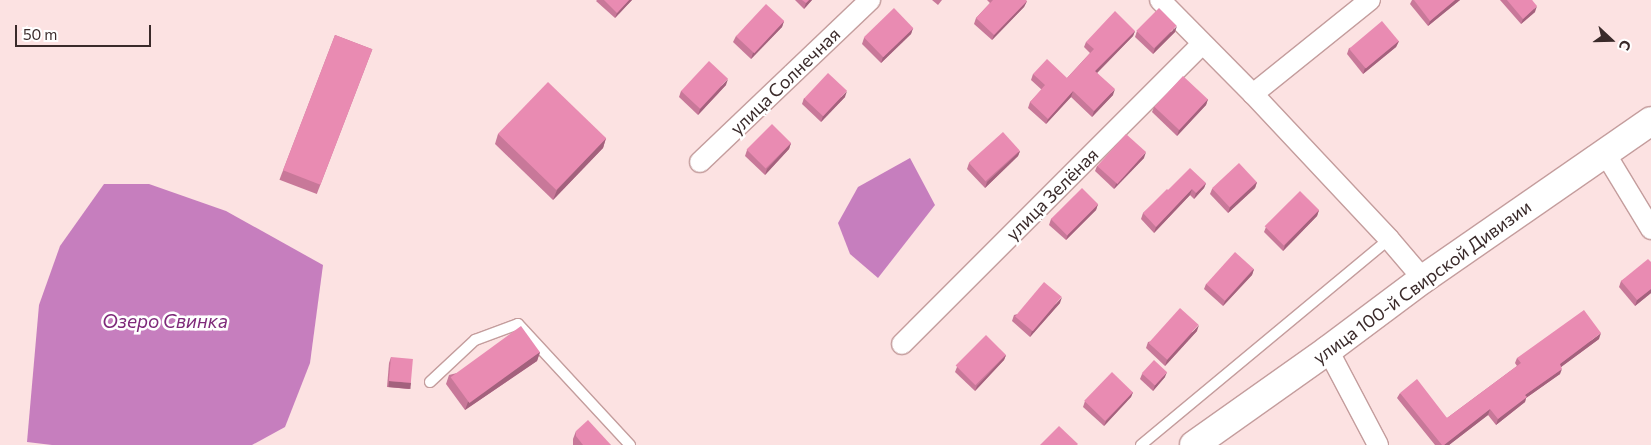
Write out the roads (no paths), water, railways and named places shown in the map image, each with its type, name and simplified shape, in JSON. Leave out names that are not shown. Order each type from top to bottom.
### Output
[{"type":"main road","name":"улица 100-й Свирской Дивизии","points":[[1194,445],[1328,350],[1423,279],[1651,121]]},
{"type":"street","name":"улица Солнечная","points":[[700,162],[870,0]]},
{"type":"street","points":[[1160,0],[1254,94],[1389,239],[1423,279]]},
{"type":"street","points":[[1254,94],[1370,0]]},
{"type":"street","name":"улица Зелёная","points":[[902,344],[1202,44]]},
{"type":"street","points":[[1605,153],[1651,228]]},
{"type":"street","points":[[1328,350],[1378,445]]},
{"type":"lane","points":[[1141,445],[1389,239]]},
{"type":"lane","points":[[430,382],[475,340],[518,324],[630,445]]},
{"type":"water","points":[[910,158],[935,205],[878,278],[850,254],[838,223],[858,187]]},
{"type":"water","name":"Озеро Свинка","points":[[104,184],[149,184],[226,211],[323,265],[310,363],[285,427],[252,445],[52,445],[27,442],[39,305],[60,246]]}]
